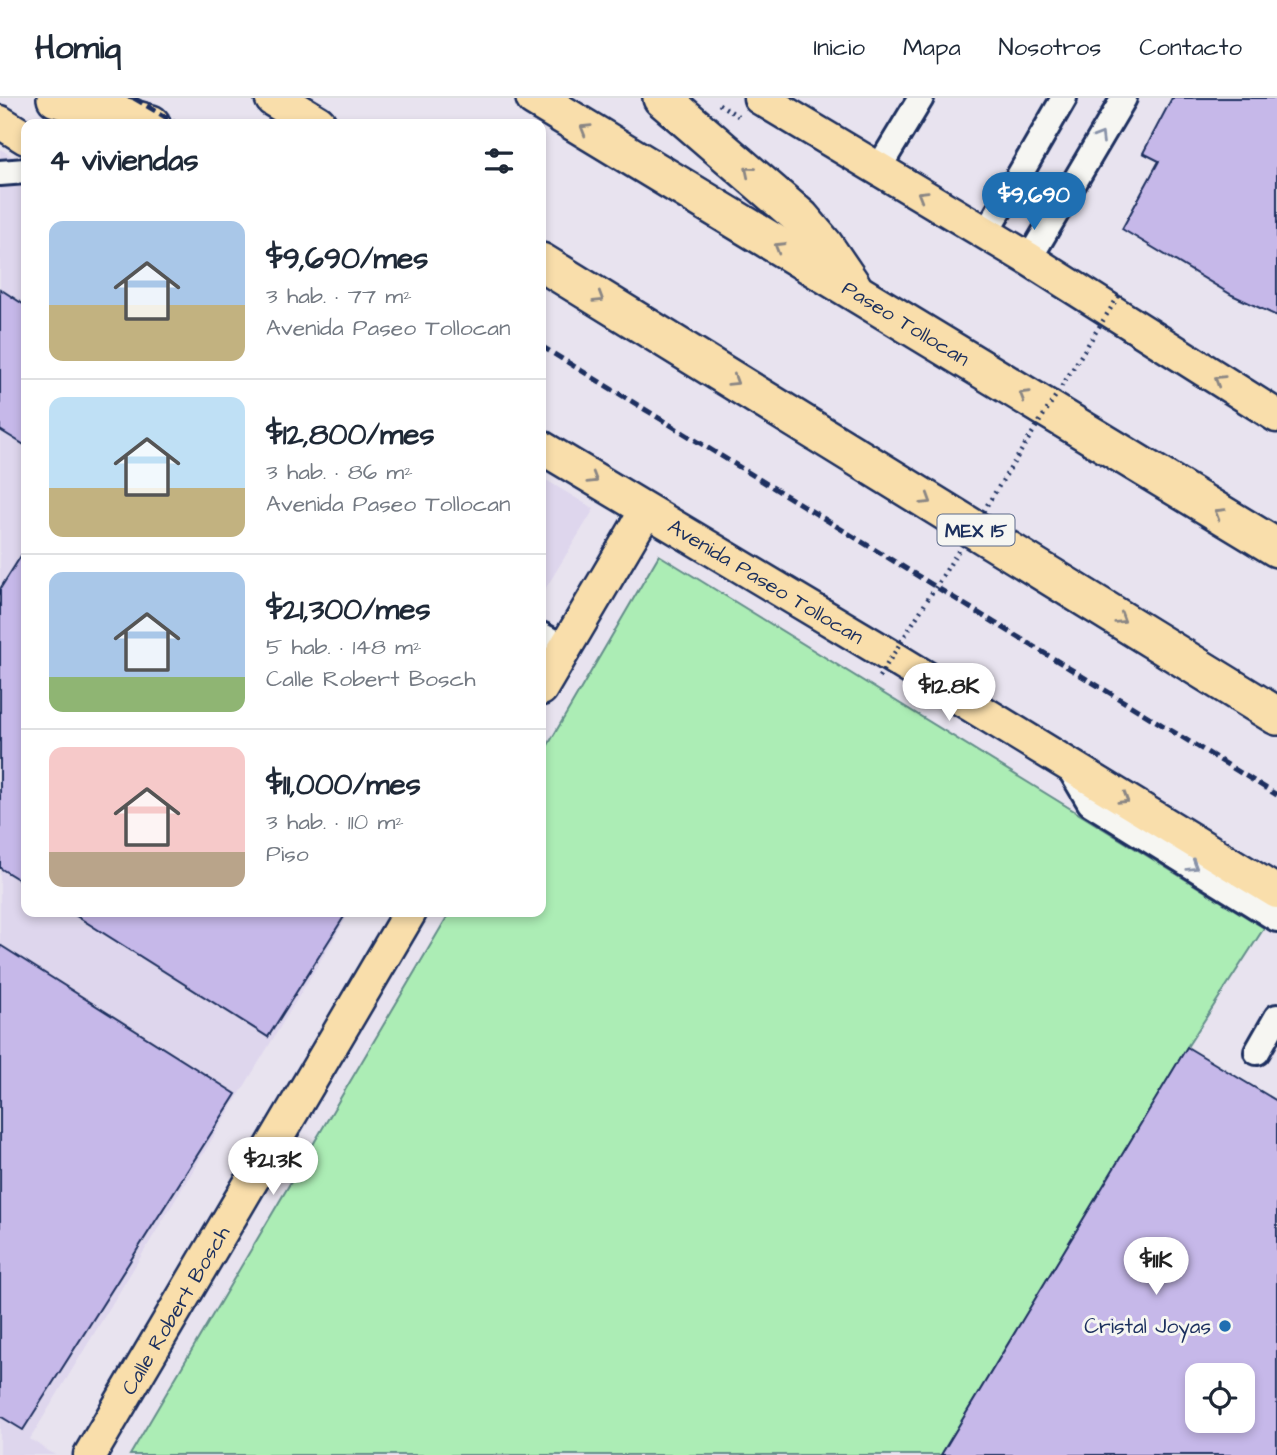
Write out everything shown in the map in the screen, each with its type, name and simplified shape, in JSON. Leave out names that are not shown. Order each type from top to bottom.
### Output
[{"type":"highway","points":[[56,98],[133,119]]},
{"type":"highway","points":[[274,98],[309,119]]},
{"type":"highway","name":"Paseo Tollocan","points":[[535,98],[1277,548]]},
{"type":"highway","points":[[662,98],[801,218],[824,244],[858,295]]},
{"type":"highway","name":"MEX 15","points":[[546,265],[1277,716]]},
{"type":"main road","points":[[760,98],[1029,259],[1091,301],[1277,416]]},
{"type":"main road","points":[[0,122],[21,135]]},
{"type":"main road","name":"Avenida Paseo Tollocan","points":[[546,450],[1277,892]]},
{"type":"main road","points":[[546,670],[553,641],[646,511]]},
{"type":"main road","name":"Calle Robert Bosch","points":[[90,1455],[407,917]]},
{"type":"street","points":[[878,169],[921,98]]},
{"type":"street","points":[[986,233],[1064,98]]},
{"type":"street","points":[[1029,259],[1124,98]]},
{"type":"street","points":[[0,173],[21,171]]},
{"type":"street","points":[[1067,764],[1090,803],[1277,919]]},
{"type":"street","points":[[1257,1052],[1277,1017]]},
{"type":"path","points":[[879,677],[1121,292]]},
{"type":"shaded area","points":[[0,149],[21,162],[21,917],[347,917],[30,1439],[55,1455],[0,1455]]},
{"type":"shaded area","points":[[546,480],[594,509],[546,588]]},
{"type":"green space","points":[[659,555],[1264,928],[1187,1047],[941,1455],[130,1455],[447,917],[546,917],[546,748]]},
{"type":"building","points":[[1172,98],[1277,98],[1277,316],[1232,295],[1122,229],[1159,161],[1143,153]]},
{"type":"building","points":[[0,289],[21,303],[21,443],[0,430]]},
{"type":"building","points":[[21,556],[21,881],[0,868],[0,589]]},
{"type":"building","points":[[78,917],[344,917],[268,1037]]},
{"type":"building","points":[[0,945],[236,1094],[23,1430],[0,1416]]},
{"type":"building","points":[[1187,1047],[1277,1101],[1277,1455],[941,1455]]},
{"type":"railway","points":[[134,98],[169,119]]},
{"type":"railway","points":[[546,349],[1277,795]]},
{"type":"place","name":"Cristal Joyas","points":[[1225,1326]]}]
